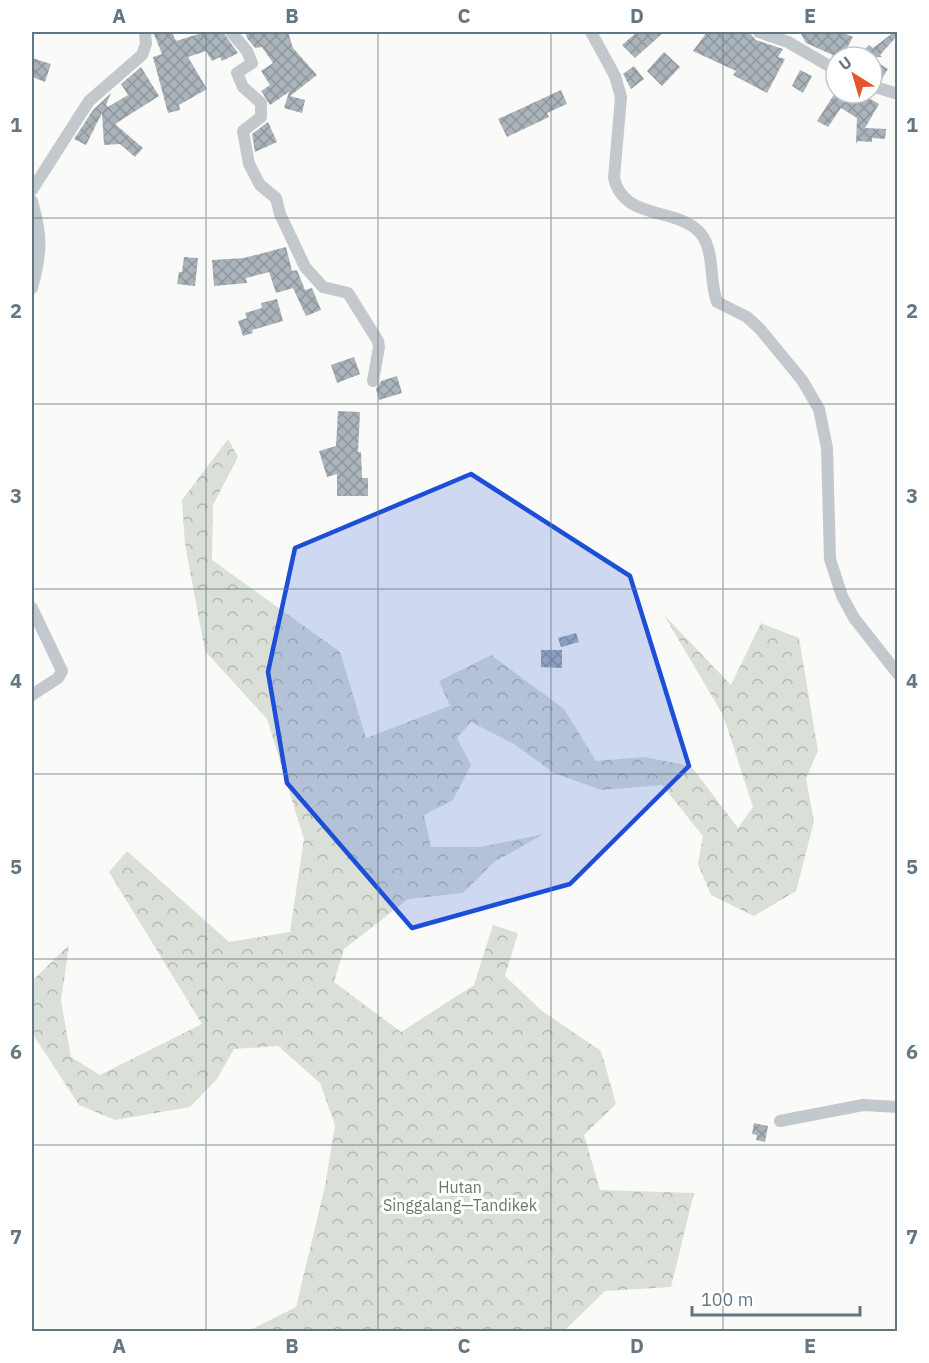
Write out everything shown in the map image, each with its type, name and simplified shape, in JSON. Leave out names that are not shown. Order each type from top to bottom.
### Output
[{"type":"street","points":[[32,190],[89,101],[142,55],[146,44],[145,32]]},
{"type":"street","points":[[231,32],[247,51],[252,63],[237,73],[243,87],[261,103],[261,117],[243,131],[249,164],[260,185],[276,198],[280,214],[305,267],[323,287],[348,293],[378,341],[373,381]]},
{"type":"street","points":[[591,32],[615,76],[621,97],[614,178],[617,189],[634,205],[695,227],[703,236],[708,249],[713,292],[717,302],[747,317],[760,329],[819,409],[827,448],[830,559],[842,596],[854,618],[897,674]]},
{"type":"street","points":[[759,32],[788,37],[824,62]]},
{"type":"street","points":[[32,201],[41,233],[40,257],[32,288]]},
{"type":"street","points":[[32,608],[62,672],[58,678],[32,695]]},
{"type":"street","points":[[780,1122],[863,1105],[897,1107]]},
{"type":"highlighted area","points":[[471,474],[630,576],[689,766],[570,884],[412,928],[287,783],[268,672],[295,548]]},
{"type":"green space","name":"Hutan Singgalang—Tandikek","points":[[228,439],[238,457],[213,505],[212,560],[340,652],[366,738],[450,706],[439,681],[491,655],[564,709],[596,761],[644,757],[691,766],[738,828],[753,807],[723,715],[664,615],[731,685],[761,623],[799,638],[818,751],[806,778],[814,822],[796,891],[754,916],[711,895],[698,864],[703,836],[662,785],[601,790],[554,773],[514,744],[471,722],[457,738],[471,765],[453,800],[424,815],[431,847],[481,847],[544,834],[494,862],[463,893],[408,899],[344,949],[334,982],[401,1032],[474,985],[493,925],[518,933],[505,976],[542,1011],[601,1051],[616,1104],[584,1135],[600,1190],[694,1193],[671,1287],[605,1291],[564,1331],[248,1331],[296,1307],[325,1186],[335,1125],[320,1083],[278,1046],[234,1049],[217,1079],[190,1107],[115,1120],[79,1105],[32,1033],[32,981],[69,945],[61,1001],[71,1057],[100,1075],[202,1024],[109,872],[127,851],[229,942],[290,932],[304,839],[267,719],[205,651],[185,544],[182,500]]},
{"type":"building","points":[[153,32],[172,32],[176,41],[205,32],[223,32],[238,53],[222,61],[220,57],[212,61],[206,51],[188,57],[207,89],[179,105],[180,110],[168,113],[153,57],[162,54]]},
{"type":"building","points":[[288,32],[293,48],[317,75],[290,96],[305,100],[302,113],[284,108],[289,92],[270,105],[261,91],[270,85],[261,71],[273,63],[262,47],[255,48],[246,34]]},
{"type":"building","points":[[637,32],[664,32],[635,58],[622,45]]},
{"type":"building","points":[[707,32],[749,32],[756,40],[783,49],[778,57],[785,59],[767,93],[733,75],[736,71],[693,51]]},
{"type":"building","points":[[800,32],[842,32],[853,37],[849,45],[824,45],[824,51],[806,43]]},
{"type":"building","points":[[894,32],[897,36],[884,51],[884,45],[877,45]]},
{"type":"building","points":[[664,52],[680,67],[662,86],[647,71]]},
{"type":"building","points":[[32,58],[51,64],[45,82],[32,77]]},
{"type":"building","points":[[634,66],[644,79],[631,89],[623,74]]},
{"type":"building","points":[[141,67],[159,96],[115,124],[143,148],[135,157],[120,144],[104,145],[102,113],[86,145],[74,139],[93,110],[111,93],[106,105],[108,107],[128,95],[121,84]]},
{"type":"building","points":[[800,70],[812,76],[803,93],[792,86]]},
{"type":"building","points":[[561,90],[567,104],[547,113],[549,117],[507,137],[498,119]]},
{"type":"building","points":[[827,105],[878,105],[865,128],[886,129],[885,139],[872,138],[872,142],[858,141],[856,144],[857,118],[841,108],[828,127],[817,121]]},
{"type":"building","points":[[268,122],[277,142],[255,152],[252,134]]},
{"type":"building","points":[[286,247],[292,271],[297,270],[305,290],[312,288],[321,310],[306,316],[293,288],[276,293],[269,272],[246,278],[247,283],[214,286],[212,260],[244,258]]},
{"type":"building","points":[[184,257],[198,258],[195,286],[177,284],[179,272],[182,272]]},
{"type":"building","points":[[277,299],[283,321],[252,330],[253,333],[243,336],[238,321],[247,318],[245,313],[262,308],[261,303]]},
{"type":"building","points":[[354,357],[360,374],[337,383],[331,365]]},
{"type":"building","points":[[397,376],[402,393],[379,400],[376,389],[381,381]]},
{"type":"building","points":[[338,411],[360,412],[358,452],[361,452],[362,478],[368,478],[368,496],[337,496],[337,474],[327,477],[319,451],[336,446]]},
{"type":"building","points":[[576,633],[579,642],[561,647],[558,638]]},
{"type":"building","points":[[541,650],[562,650],[562,668],[541,667]]},
{"type":"building","points":[[754,1123],[768,1126],[765,1142],[756,1140],[757,1135],[752,1134]]}]
